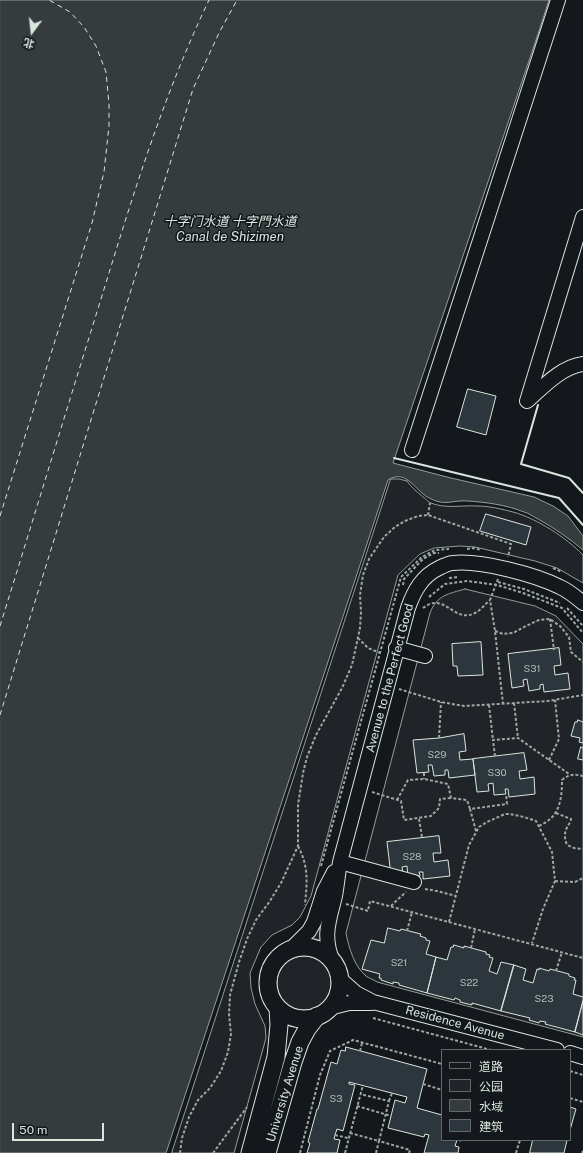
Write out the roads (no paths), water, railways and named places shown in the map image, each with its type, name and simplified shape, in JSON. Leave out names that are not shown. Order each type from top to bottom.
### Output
[{"type":"main road","points":[[307,947],[314,948],[328,956],[337,970],[339,978],[339,991],[337,997],[323,1012],[310,1018],[296,1018],[290,1016],[278,1008],[268,991],[270,970],[275,961],[282,954],[291,949],[307,947]]},
{"type":"main road","name":"University Avenue","points":[[250,1153],[276,1057],[279,1025],[278,1008]]},
{"type":"main road","name":"University Avenue","points":[[267,1153],[300,1042],[323,1012]]},
{"type":"street","points":[[412,450],[558,0]]},
{"type":"street","points":[[583,217],[527,401],[550,380],[575,365],[583,364]]},
{"type":"street","name":"Avenue to the Perfect Good","points":[[333,962],[329,952],[327,934],[340,862],[395,653],[412,595],[419,584],[438,568],[452,563],[472,563],[503,569],[554,573],[562,587],[583,603]]},
{"type":"street","points":[[395,653],[425,656]]},
{"type":"street","points":[[340,862],[414,882]]},
{"type":"street","name":"Avenue to the Perfect Good","points":[[291,949],[309,931],[314,922],[324,891],[340,862]]},
{"type":"street","name":"Residence Avenue","points":[[339,978],[350,989],[376,1003],[553,1049]]},
{"type":"street","name":"Residence Avenue","points":[[323,1012],[349,1003],[376,1003]]},
{"type":"street","points":[[571,1053],[583,1057]]},
{"type":"water","name":"十字门水道 十字門水道 Canal de Shizimen","points":[[0,0],[549,0],[393,463],[534,497],[553,506],[568,516],[583,536],[583,550],[538,519],[510,507],[467,501],[436,501],[425,496],[406,479],[395,477],[388,480],[166,1153],[0,1153]]}]
